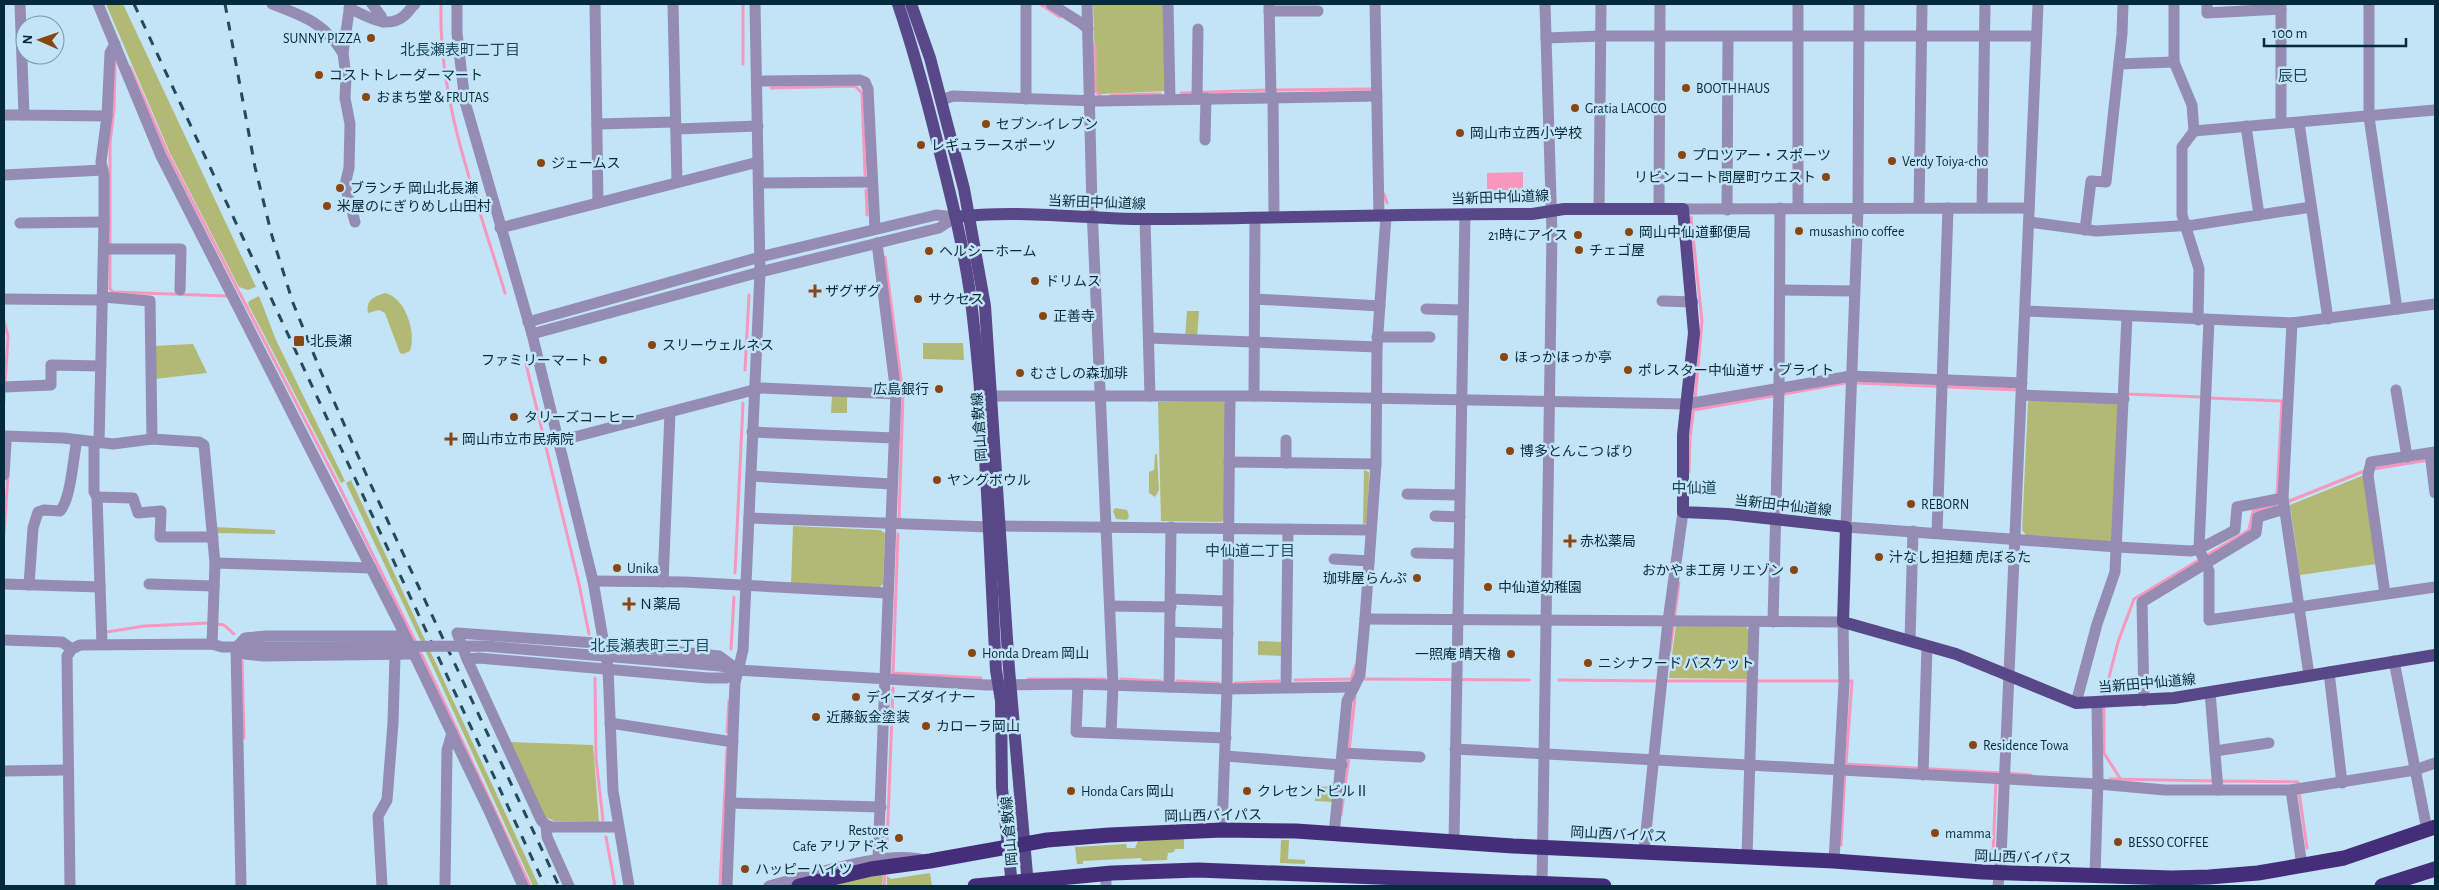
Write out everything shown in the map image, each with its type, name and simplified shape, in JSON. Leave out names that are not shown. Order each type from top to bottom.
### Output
[{"type":"highway","name":"岡山西バイパス","points":[[799,886],[871,869],[1024,845],[1109,834],[1222,830],[1334,834],[1454,842],[1834,861],[1924,869],[1999,879],[2095,876],[2209,877],[2258,873],[2344,858],[2431,829]]},
{"type":"highway","points":[[2382,886],[2435,869]]},
{"type":"highway","points":[[975,886],[1106,880],[1208,870],[1328,880],[1604,886]]},
{"type":"main road","name":"岡山倉敷線","points":[[898,4],[927,102],[956,217],[986,396]]},
{"type":"main road","name":"岡山倉敷線","points":[[911,4],[942,100],[969,215],[985,306],[986,396],[1005,685],[1028,883]]},
{"type":"main road","name":"当新田中仙道線","points":[[956,217],[969,215],[1144,219],[1255,218],[1274,216],[1532,214],[1551,211],[1599,209],[1683,209]]},
{"type":"main road","points":[[1683,209],[1693,302],[1694,333],[1692,404],[1683,435],[1687,512]]},
{"type":"main road","name":"当新田中仙道線","points":[[1687,512],[1846,527],[1844,622],[1956,654],[2076,703],[2210,692],[2309,672],[2329,672],[2435,654]]},
{"type":"main road","name":"岡山倉敷線","points":[[1005,685],[1001,701],[1002,788],[1012,884]]},
{"type":"street","points":[[20,4],[24,116]]},
{"type":"street","points":[[98,4],[161,156],[371,568],[452,733],[523,886]]},
{"type":"street","points":[[272,4],[306,17],[320,25],[343,54]]},
{"type":"street","points":[[372,4],[382,16],[382,22]]},
{"type":"street","points":[[355,222],[346,185],[349,168],[350,124],[345,98],[346,77],[343,54],[350,6],[382,22],[398,20],[414,4]]},
{"type":"street","points":[[457,4],[457,34],[465,102],[532,334],[593,581],[608,668],[613,792],[617,827],[629,886]]},
{"type":"street","points":[[595,4],[598,203]]},
{"type":"street","points":[[673,4],[676,182]]},
{"type":"street","points":[[727,886],[737,670],[743,650],[760,272],[755,4]]},
{"type":"street","points":[[1026,4],[1026,99]]},
{"type":"street","points":[[1050,4],[1081,23],[1088,30]]},
{"type":"street","points":[[1087,4],[1092,218],[1113,685],[1111,733]]},
{"type":"street","points":[[1168,4],[1170,99]]},
{"type":"street","points":[[1334,834],[1346,756],[1347,701],[1356,681],[1365,619],[1366,561],[1371,530],[1376,464],[1377,342],[1380,306],[1382,216],[1375,4]]},
{"type":"street","points":[[1542,885],[1551,211],[1545,4]]},
{"type":"street","points":[[1599,209],[1601,4]]},
{"type":"street","points":[[1659,209],[1660,4]]},
{"type":"street","points":[[1798,4],[1798,208]]},
{"type":"street","points":[[1859,4],[1858,208],[1846,527],[2117,548],[2202,557],[2256,533],[2258,516],[2282,502]]},
{"type":"street","points":[[1919,208],[1922,4]]},
{"type":"street","points":[[1982,208],[1985,4]]},
{"type":"street","points":[[1999,879],[2002,777],[2010,675],[2038,4]]},
{"type":"street","points":[[2085,230],[2091,181],[2106,182],[2119,64],[2123,4]]},
{"type":"street","points":[[2174,4],[2174,62],[2192,105],[2194,131],[2182,148],[2182,215],[2199,269],[2204,320],[2206,397],[2202,557],[2208,572],[2209,620],[2435,587]]},
{"type":"street","points":[[2207,4],[2207,13],[2281,7],[2281,122]]},
{"type":"street","points":[[2369,4],[2369,117],[2398,309]]},
{"type":"street","points":[[1274,216],[1269,7],[1318,11]]},
{"type":"street","points":[[1198,29],[1199,95],[1205,140]]},
{"type":"street","points":[[1546,38],[1601,36],[1728,38],[1798,36],[2036,36]]},
{"type":"street","points":[[1728,38],[1728,210]]},
{"type":"street","points":[[102,644],[98,497],[94,492],[103,298],[108,249],[104,222],[103,170],[101,162],[107,116],[110,53],[115,44]]},
{"type":"street","points":[[2119,64],[2174,62]]},
{"type":"street","points":[[757,81],[860,80],[865,82],[868,90],[875,229]]},
{"type":"street","points":[[942,100],[953,96],[1090,101],[1170,99],[1199,95],[1377,96]]},
{"type":"street","points":[[2194,131],[2435,110]]},
{"type":"street","points":[[4,115],[107,116]]},
{"type":"street","points":[[2299,123],[2328,319]]},
{"type":"street","points":[[597,124],[758,126]]},
{"type":"street","points":[[2246,126],[2259,215]]},
{"type":"street","points":[[500,228],[758,162]]},
{"type":"street","points":[[4,175],[103,170]]},
{"type":"street","points":[[759,183],[872,182]]},
{"type":"street","points":[[2029,222],[2096,232],[2184,226],[2310,207]]},
{"type":"street","points":[[1773,622],[1779,393],[1780,208]]},
{"type":"street","points":[[1937,534],[1944,385],[1948,208]]},
{"type":"street","points":[[1683,209],[2029,208]]},
{"type":"street","points":[[528,322],[760,257],[936,214],[956,217]]},
{"type":"street","points":[[1454,842],[1465,214]]},
{"type":"street","points":[[532,334],[760,272],[939,228],[956,217]]},
{"type":"street","points":[[1254,396],[1255,218]]},
{"type":"street","points":[[1144,219],[1150,396]]},
{"type":"street","points":[[20,223],[104,222]]},
{"type":"street","points":[[876,243],[896,394],[878,859]]},
{"type":"street","points":[[108,249],[181,250],[180,290]]},
{"type":"street","points":[[1780,290],[1854,291]]},
{"type":"street","points":[[4,299],[103,298],[150,301],[152,439]]},
{"type":"street","points":[[1255,298],[1380,306]]},
{"type":"street","points":[[1662,301],[1693,302]]},
{"type":"street","points":[[2025,311],[2292,323],[2435,304]]},
{"type":"street","points":[[1426,309],[1463,310]]},
{"type":"street","points":[[2076,703],[2097,624],[2115,572],[2127,316]]},
{"type":"street","points":[[2292,323],[2282,502],[2309,672]]},
{"type":"street","points":[[1149,338],[1255,344],[1377,342],[1430,337]]},
{"type":"street","points":[[5,387],[51,385],[51,365],[101,366]]},
{"type":"street","points":[[986,396],[1254,396],[1692,404],[1779,393],[1852,376],[1944,385],[2124,396]]},
{"type":"street","points":[[559,441],[761,388],[896,394]]},
{"type":"street","points":[[2396,390],[2407,457]]},
{"type":"street","points":[[1222,830],[1228,634],[1230,397]]},
{"type":"street","points":[[663,582],[670,413]]},
{"type":"street","points":[[752,432],[894,438]]},
{"type":"street","points":[[4,475],[5,437],[127,444],[152,439],[199,442],[204,444],[215,563],[212,644]]},
{"type":"street","points":[[29,585],[33,528],[38,512],[44,510],[60,511],[64,507],[69,493],[77,440]]},
{"type":"street","points":[[1286,440],[1286,463]]},
{"type":"street","points":[[2385,594],[2369,470],[2371,462],[2407,457],[2432,457],[2435,493]]},
{"type":"street","points":[[1229,462],[1376,464]]},
{"type":"street","points":[[751,476],[892,484]]},
{"type":"street","points":[[1407,494],[1460,495]]},
{"type":"street","points":[[98,497],[133,498],[138,513],[161,511],[160,537],[213,537]]},
{"type":"street","points":[[2144,697],[2142,602],[2235,530],[2237,507],[2282,502]]},
{"type":"street","points":[[1644,851],[1656,761],[1662,681],[1687,512]]},
{"type":"street","points":[[1434,516],[1460,517]]},
{"type":"street","points":[[749,518],[891,525],[1371,530]]},
{"type":"street","points":[[1168,687],[1171,528]]},
{"type":"street","points":[[1286,687],[1288,529]]},
{"type":"street","points":[[1910,641],[1914,531]]},
{"type":"street","points":[[1416,553],[1459,554]]},
{"type":"street","points":[[1334,559],[1366,561]]},
{"type":"street","points":[[215,563],[371,568]]},
{"type":"street","points":[[593,581],[663,582],[887,594]]},
{"type":"street","points":[[4,584],[100,587]]},
{"type":"street","points":[[149,584],[214,586]]},
{"type":"street","points":[[1110,606],[1228,600]]},
{"type":"street","points":[[1365,619],[1844,622],[1843,770],[1834,861]]},
{"type":"street","points":[[1747,857],[1754,622]]},
{"type":"street","points":[[1170,632],[1228,634]]},
{"type":"street","points":[[568,886],[547,837],[546,825],[467,659],[457,633],[605,644],[720,656],[737,670]]},
{"type":"street","points":[[241,886],[236,648],[245,638],[266,636],[404,636]]},
{"type":"street","points":[[4,640],[62,642],[72,649]]},
{"type":"street","points":[[70,886],[67,656],[72,649],[80,645],[212,644],[236,648],[485,646],[721,666],[737,670],[1005,685],[1078,684],[1227,688],[1286,687],[1356,681]]},
{"type":"street","points":[[1923,771],[1928,647]]},
{"type":"street","points":[[236,648],[245,654],[263,656],[395,656],[413,654]]},
{"type":"street","points":[[382,886],[378,816],[387,800],[393,723],[395,656]]},
{"type":"street","points":[[467,659],[479,658],[608,668],[708,678],[726,678],[737,670]]},
{"type":"street","points":[[2394,661],[2415,770],[2431,829]]},
{"type":"street","points":[[2329,672],[2342,783]]},
{"type":"street","points":[[1078,684],[1076,732],[1226,738]]},
{"type":"street","points":[[2210,692],[2218,784]]},
{"type":"street","points":[[2095,876],[2101,702]]},
{"type":"street","points":[[610,723],[733,742]]},
{"type":"street","points":[[445,886],[447,750],[452,733]]},
{"type":"street","points":[[2215,751],[2270,744]]},
{"type":"street","points":[[1455,749],[1656,761],[2098,780],[2165,790],[2218,784],[2296,789],[2415,770],[2435,763]]},
{"type":"street","points":[[1225,756],[1420,757]]},
{"type":"street","points":[[4,771],[68,770]]},
{"type":"street","points":[[2296,789],[2302,866]]},
{"type":"street","points":[[730,803],[881,807]]},
{"type":"street","points":[[546,825],[617,827]]},
{"type":"street","points":[[769,886],[878,859],[905,856],[930,861]]},
{"type":"green space","points":[[106,4],[123,4],[256,287],[248,290],[239,287],[170,153]]},
{"type":"green space","points":[[1093,4],[1164,4],[1165,91],[1100,94],[1096,91]]},
{"type":"green space","points":[[385,293],[398,301],[408,317],[412,344],[410,351],[403,354],[400,353],[385,313],[379,310],[368,313],[369,302]]},
{"type":"green space","points":[[259,296],[276,340],[345,481],[341,483],[248,304],[249,301]]},
{"type":"green space","points":[[1187,311],[1199,311],[1197,338],[1185,338]]},
{"type":"green space","points":[[923,343],[963,343],[964,360],[923,359]]},
{"type":"green space","points":[[193,344],[207,373],[154,379],[153,346]]},
{"type":"green space","points":[[832,396],[847,396],[847,413],[831,413]]},
{"type":"green space","points":[[2031,398],[2119,404],[2113,539],[2109,542],[2027,536],[2022,530],[2028,402]]},
{"type":"green space","points":[[1222,400],[1226,405],[1224,520],[1221,522],[1161,521],[1158,402]]},
{"type":"green space","points":[[1155,454],[1157,454],[1159,490],[1155,497],[1149,493],[1149,472],[1154,470]]},
{"type":"green space","points":[[1364,470],[1369,472],[1368,521],[1363,524]]},
{"type":"green space","points":[[2364,475],[2376,564],[2300,575],[2290,505]]},
{"type":"green space","points":[[351,480],[539,886],[533,886],[434,669],[346,483]]},
{"type":"green space","points":[[1115,508],[1127,510],[1129,516],[1127,520],[1116,519],[1113,511]]},
{"type":"green space","points":[[793,526],[880,530],[885,533],[883,584],[878,589],[791,585]]},
{"type":"green space","points":[[214,527],[275,530],[275,534],[215,533]]},
{"type":"green space","points":[[1676,625],[1745,625],[1749,631],[1748,679],[1669,678]]},
{"type":"green space","points":[[1258,641],[1283,642],[1283,656],[1258,655]]},
{"type":"green space","points":[[510,742],[593,745],[599,822],[554,821],[545,817]]},
{"type":"green space","points":[[1316,786],[1333,787],[1333,802],[1315,801]]},
{"type":"green space","points":[[1184,838],[1184,849],[1175,849],[1174,852],[1168,853],[1167,860],[1142,861],[1141,858],[1083,861],[1083,864],[1077,864],[1075,847],[1126,844],[1127,848],[1135,848],[1138,841]]},
{"type":"green space","points":[[1281,840],[1289,840],[1288,859],[1305,860],[1305,864],[1280,863]]},
{"type":"green space","points":[[930,873],[932,886],[887,886],[887,876],[891,879]]},
{"type":"green space","points":[[871,875],[883,875],[882,886],[826,886]]},
{"type":"shaded area","points":[[1523,172],[1523,193],[1487,194],[1487,173]]},
{"type":"waterway","points":[[441,4],[446,78],[453,114],[461,150],[505,293]]},
{"type":"waterway","points":[[743,4],[743,64]]},
{"type":"waterway","points":[[1040,4],[1060,17]]},
{"type":"waterway","points":[[1095,44],[1095,91],[1100,95]]},
{"type":"waterway","points":[[115,60],[114,109],[110,143],[110,289],[113,292],[227,296]]},
{"type":"waterway","points":[[130,67],[168,154],[338,484],[416,643]]},
{"type":"waterway","points":[[771,88],[855,86],[862,93],[865,175]]},
{"type":"waterway","points":[[1274,90],[1372,89]]},
{"type":"waterway","points":[[1181,93],[1267,90]]},
{"type":"waterway","points":[[1111,95],[1160,94]]},
{"type":"waterway","points":[[866,190],[867,215]]},
{"type":"waterway","points":[[1384,194],[1387,203]]},
{"type":"waterway","points":[[1691,217],[1702,321],[1695,400]]},
{"type":"waterway","points":[[885,257],[903,395],[900,518]]},
{"type":"waterway","points":[[745,370],[749,295]]},
{"type":"waterway","points":[[4,321],[8,336],[5,384]]},
{"type":"waterway","points":[[526,364],[579,584],[589,634]]},
{"type":"waterway","points":[[1694,410],[1845,383]]},
{"type":"waterway","points":[[1858,383],[2018,390]]},
{"type":"waterway","points":[[4,391],[4,401]]},
{"type":"waterway","points":[[2126,394],[2202,397]]},
{"type":"waterway","points":[[2209,398],[2282,401],[2277,496]]},
{"type":"waterway","points":[[735,573],[743,403]]},
{"type":"waterway","points":[[1689,472],[1690,437],[1694,406]]},
{"type":"waterway","points":[[2373,469],[2429,460]]},
{"type":"waterway","points":[[2287,502],[2367,470]]},
{"type":"waterway","points":[[4,534],[8,475]]},
{"type":"waterway","points":[[2104,697],[2118,642],[2134,599],[2249,530],[2253,511],[2276,505]]},
{"type":"waterway","points":[[898,534],[893,673],[981,678]]},
{"type":"waterway","points":[[1670,651],[1679,583]]},
{"type":"waterway","points":[[731,649],[734,597]]},
{"type":"waterway","points":[[106,632],[145,626],[208,623]]},
{"type":"waterway","points":[[216,624],[224,625],[234,634]]},
{"type":"waterway","points":[[419,649],[530,886]]},
{"type":"waterway","points":[[242,661],[244,738]]},
{"type":"waterway","points":[[1351,679],[1356,665]]},
{"type":"waterway","points":[[595,678],[596,759],[603,820]]},
{"type":"waterway","points":[[1028,679],[1105,679]]},
{"type":"waterway","points":[[1121,679],[1161,681]]},
{"type":"waterway","points":[[1295,680],[1356,679]]},
{"type":"waterway","points":[[1362,679],[1529,680]]},
{"type":"waterway","points":[[1559,680],[1659,681]]},
{"type":"waterway","points":[[1177,681],[1219,683]]},
{"type":"waterway","points":[[1235,683],[1279,681]]},
{"type":"waterway","points":[[1665,681],[1749,681]]},
{"type":"waterway","points":[[1755,681],[1841,681]]},
{"type":"waterway","points":[[1847,681],[1852,681],[1846,764],[2001,773]]},
{"type":"waterway","points":[[887,846],[893,688]]},
{"type":"waterway","points":[[1349,751],[1355,697]]},
{"type":"waterway","points":[[727,732],[729,701]]},
{"type":"waterway","points":[[2104,706],[2104,753],[2121,780]]},
{"type":"waterway","points":[[720,886],[727,749]]},
{"type":"waterway","points":[[1341,815],[1349,757]]},
{"type":"waterway","points":[[1841,845],[1845,772]]},
{"type":"waterway","points":[[2007,773],[2031,775]]},
{"type":"waterway","points":[[2110,779],[2214,781]]},
{"type":"waterway","points":[[1993,854],[1996,781]]},
{"type":"waterway","points":[[2220,781],[2298,782],[2298,786]]},
{"type":"waterway","points":[[2299,792],[2307,848]]},
{"type":"waterway","points":[[606,837],[615,886]]},
{"type":"waterway","points":[[884,886],[885,874]]},
{"type":"railway","points":[[134,4],[545,886]]},
{"type":"railway","points":[[225,4],[255,167],[272,236],[293,303],[370,483],[559,886]]},
{"type":"place","name":"SUNNY PIZZA","points":[[371,38]]},
{"type":"place","name":"コストトレーダーマート","points":[[319,75]]},
{"type":"place","name":"BOOTHHAUS","points":[[1686,88]]},
{"type":"place","name":"おまち堂＆FRUTAS","points":[[366,97]]},
{"type":"place","name":"Gratia LACOCO","points":[[1575,108]]},
{"type":"place","name":"セブン-イレブン","points":[[986,124]]},
{"type":"place","name":"岡山市立西小学校","points":[[1460,133]]},
{"type":"place","name":"レギュラースポーツ","points":[[921,145]]},
{"type":"place","name":"プロツアー・スポーツ","points":[[1682,155]]},
{"type":"place","name":"Verdy Toiya-cho","points":[[1892,161]]},
{"type":"place","name":"ジェームス","points":[[541,163]]},
{"type":"place","name":"リビンコート問屋町ウエスト","points":[[1826,177]]},
{"type":"place","name":"ブランチ 岡山北長瀬","points":[[340,188]]},
{"type":"place","name":"米屋のにぎりめし山田村","points":[[327,206]]},
{"type":"place","name":"musashino coffee","points":[[1799,231]]},
{"type":"place","name":"岡山中仙道郵便局","points":[[1629,232]]},
{"type":"place","name":"21時にアイス","points":[[1578,235]]},
{"type":"place","name":"チェゴ屋","points":[[1579,250]]},
{"type":"place","name":"ヘルシーホーム","points":[[929,251]]},
{"type":"place","name":"ドリムス","points":[[1035,281]]},
{"type":"place","name":"ザグザグ","points":[[815,291]]},
{"type":"place","name":"サクセス","points":[[918,299]]},
{"type":"place","name":"正善寺","points":[[1043,316]]},
{"type":"place","name":"北長瀬","points":[[299,341]]},
{"type":"place","name":"スリーウェルネス","points":[[652,345]]},
{"type":"place","name":"ほっかほっか亭","points":[[1504,357]]},
{"type":"place","name":"ファミリーマート","points":[[603,360]]},
{"type":"place","name":"ポレスター中仙道ザ・ブライト","points":[[1628,370]]},
{"type":"place","name":"むさしの森珈琲","points":[[1020,373]]},
{"type":"place","name":"広島銀行","points":[[939,389]]},
{"type":"place","name":"タリーズコーヒー","points":[[514,417]]},
{"type":"place","name":"岡山市立市民病院","points":[[451,439]]},
{"type":"place","name":"博多とんこつ ばり","points":[[1510,451]]},
{"type":"place","name":"ヤングボウル","points":[[937,480]]},
{"type":"place","name":"REBORN","points":[[1911,504]]},
{"type":"place","name":"赤松薬局","points":[[1570,541]]},
{"type":"place","name":"汁なし担担麺 虎ぼるた","points":[[1879,557]]},
{"type":"place","name":"Unika","points":[[617,568]]},
{"type":"place","name":"おかやま工房 リエゾン","points":[[1794,570]]},
{"type":"place","name":"珈琲屋らんぷ","points":[[1417,578]]},
{"type":"place","name":"中仙道幼稚園","points":[[1488,587]]},
{"type":"place","name":"Ｎ薬局","points":[[629,604]]},
{"type":"place","name":"Honda Dream 岡山","points":[[972,653]]},
{"type":"place","name":"一照庵 晴天櫓","points":[[1511,654]]},
{"type":"place","name":"ニシナフード バスケット","points":[[1588,663]]},
{"type":"place","name":"ディーズダイナー","points":[[856,697]]},
{"type":"place","name":"近藤鈑金塗装","points":[[816,717]]},
{"type":"place","name":"カローラ岡山","points":[[926,726]]},
{"type":"place","name":"Residence Towa","points":[[1973,745]]},
{"type":"place","name":"Honda Cars 岡山","points":[[1071,791]]},
{"type":"place","name":"クレセントビルⅡ","points":[[1247,791]]},
{"type":"place","name":"mamma","points":[[1935,833]]},
{"type":"place","name":"Restore Cafe アリアドネ","points":[[899,838]]},
{"type":"place","name":"BESSO COFFEE","points":[[2118,842]]},
{"type":"place","name":"ハッピーハイツ","points":[[745,869]]},
{"type":"district","name":"北長瀬表町二丁目","points":[[460,50]]},
{"type":"district","name":"辰巳","points":[[2293,76]]},
{"type":"district","name":"中仙道","points":[[1694,488]]},
{"type":"district","name":"中仙道二丁目","points":[[1250,551]]},
{"type":"district","name":"北長瀬表町三丁目","points":[[650,646]]}]
